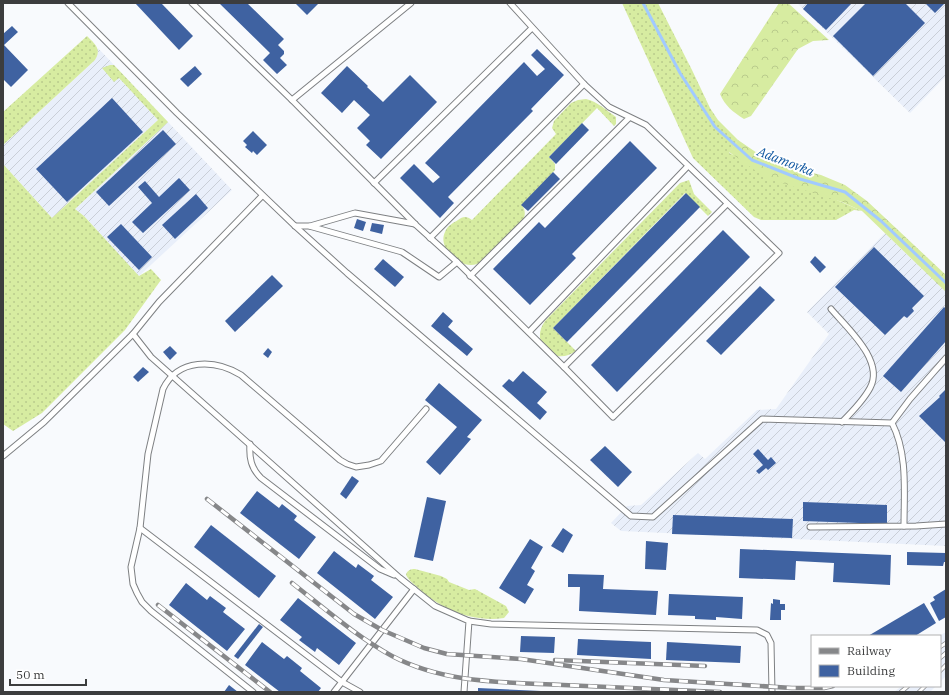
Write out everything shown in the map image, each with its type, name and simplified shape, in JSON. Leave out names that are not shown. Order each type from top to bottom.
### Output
[{"type":"lane","points":[[68,3],[139,76],[262,196],[353,278],[631,516],[653,518],[762,419],[892,423]]},
{"type":"lane","points":[[192,3],[292,100],[416,225],[457,262],[529,332],[613,417],[779,253],[646,125],[609,108],[584,84],[510,3]]},
{"type":"lane","points":[[292,100],[411,3]]},
{"type":"lane","points":[[374,183],[532,28]]},
{"type":"lane","points":[[430,238],[584,84]]},
{"type":"lane","points":[[470,276],[629,118]]},
{"type":"lane","points":[[529,332],[688,166]]},
{"type":"lane","points":[[3,456],[44,422],[133,334],[159,302],[262,196]]},
{"type":"lane","points":[[564,367],[727,204]]},
{"type":"lane","points":[[309,226],[355,213],[416,225]]},
{"type":"lane","points":[[296,226],[309,226],[402,252],[439,277],[457,262]]},
{"type":"lane","points":[[832,309],[866,349],[874,371],[871,387],[842,422]]},
{"type":"lane","points":[[133,334],[151,357],[400,578],[435,606],[469,622],[491,624],[757,630],[767,635],[772,643],[772,692]]},
{"type":"lane","points":[[892,423],[910,399],[946,358]]},
{"type":"lane","points":[[253,692],[170,627],[142,602],[133,584],[131,567],[140,528],[148,454],[163,389],[172,375],[178,370],[207,363],[228,367],[241,375],[340,460],[356,467],[381,461],[426,409]]},
{"type":"lane","points":[[892,423],[898,435],[904,470],[904,526]]},
{"type":"lane","points":[[250,444],[249,452],[251,465],[261,478],[380,569],[400,578]]},
{"type":"lane","points":[[810,527],[946,524]]},
{"type":"lane","points":[[140,528],[342,682],[360,692]]},
{"type":"lane","points":[[334,692],[414,589]]},
{"type":"lane","points":[[464,692],[469,622]]},
{"type":"shaded area","points":[[797,3],[946,3],[946,76],[910,113]]},
{"type":"shaded area","points":[[98,48],[114,65],[110,65],[114,81],[119,78],[158,120],[52,218],[3,164],[3,145],[95,60]]},
{"type":"shaded area","points":[[168,122],[232,190],[139,276],[84,216],[75,209]]},
{"type":"shaded area","points":[[885,233],[946,292],[946,546],[621,531],[611,523],[627,506],[641,505],[698,453],[705,459],[757,410],[776,409],[829,334],[807,312]]},
{"type":"shaded area","points":[[946,632],[946,676],[941,681],[941,635]]},
{"type":"shaded area","points":[[901,687],[935,687],[930,692],[894,692]]},
{"type":"green space","points":[[622,3],[658,3],[710,108],[718,120],[738,140],[729,153],[862,211],[854,210],[836,220],[761,220],[754,217],[693,158]]},
{"type":"green space","points":[[779,3],[788,3],[829,40],[813,41],[798,49],[751,116],[744,119],[736,114],[724,102],[720,94]]},
{"type":"green space","points":[[87,36],[95,44],[98,50],[95,60],[3,145],[3,112]]},
{"type":"green space","points":[[114,65],[168,122],[75,209],[84,216],[139,276],[151,269],[161,280],[125,330],[42,413],[13,431],[3,424],[3,164],[52,218],[158,120],[119,78],[114,82],[102,68]]},
{"type":"green space","points":[[586,99],[598,104],[616,117],[616,124],[614,126],[597,108],[549,157],[555,164],[555,170],[522,205],[525,212],[523,220],[481,262],[470,265],[457,261],[447,251],[444,245],[443,238],[447,228],[463,217],[467,217],[472,220],[556,134],[552,128],[554,121],[571,103]]},
{"type":"green space","points":[[738,140],[763,157],[793,168],[821,175],[845,185],[867,201],[946,275],[946,292],[862,211],[842,202],[766,178],[729,152]]},
{"type":"green space","points":[[689,180],[694,194],[712,212],[708,216],[685,193],[553,328],[576,351],[568,355],[560,356],[552,354],[546,350],[540,337],[541,329],[545,321],[680,183]]},
{"type":"green space","points":[[415,569],[441,576],[449,582],[469,590],[475,589],[506,606],[509,612],[504,618],[492,619],[468,616],[445,607],[425,594],[409,579],[406,575],[407,572]]},
{"type":"building","points":[[135,3],[161,3],[193,36],[179,50]]},
{"type":"building","points":[[219,3],[247,3],[284,39],[278,45],[284,51],[284,54],[280,58],[287,65],[277,74],[263,60],[270,53]]},
{"type":"building","points":[[295,3],[319,3],[307,15]]},
{"type":"building","points":[[808,3],[852,3],[826,30],[803,9]]},
{"type":"building","points":[[866,3],[905,3],[925,23],[873,76],[833,36]]},
{"type":"building","points":[[925,3],[945,3],[935,13]]},
{"type":"building","points":[[12,26],[18,32],[4,45],[28,70],[11,87],[3,79],[3,34]]},
{"type":"building","points":[[537,49],[564,75],[531,109],[533,111],[448,197],[454,203],[440,218],[400,178],[414,164],[433,183],[440,177],[425,163],[524,62],[537,76],[545,69],[531,55]]},
{"type":"building","points":[[195,66],[202,74],[188,87],[180,79]]},
{"type":"building","points":[[347,66],[383,102],[410,75],[437,102],[381,159],[366,145],[370,141],[357,128],[370,115],[354,100],[342,113],[321,93]]},
{"type":"building","points":[[112,98],[143,132],[67,202],[36,169]]},
{"type":"building","points":[[582,123],[589,130],[556,164],[549,157]]},
{"type":"building","points":[[163,130],[176,144],[109,206],[96,192]]},
{"type":"building","points":[[253,131],[267,145],[257,155],[245,147],[247,145],[243,141]]},
{"type":"building","points":[[630,141],[657,168],[572,254],[576,258],[530,305],[493,269],[539,222],[545,228]]},
{"type":"building","points":[[553,172],[560,179],[528,211],[521,205]]},
{"type":"building","points":[[179,178],[190,190],[143,233],[132,222],[152,203],[138,187],[145,181],[159,197]]},
{"type":"building","points":[[686,193],[700,207],[567,342],[553,328]]},
{"type":"building","points":[[196,194],[208,208],[175,239],[162,225]]},
{"type":"building","points":[[357,219],[366,222],[363,231],[354,228]]},
{"type":"building","points":[[372,223],[384,225],[382,234],[370,231]]},
{"type":"building","points":[[121,224],[152,257],[139,270],[107,237]]},
{"type":"building","points":[[723,230],[750,257],[617,392],[591,365]]},
{"type":"building","points":[[874,247],[924,296],[912,308],[914,311],[907,318],[904,316],[885,335],[835,287]]},
{"type":"building","points":[[815,256],[826,267],[820,273],[810,262]]},
{"type":"building","points":[[383,259],[404,277],[395,287],[374,269]]},
{"type":"building","points":[[272,275],[283,286],[235,332],[225,321]]},
{"type":"building","points":[[760,286],[775,300],[721,355],[706,341]]},
{"type":"building","points":[[944,307],[946,309],[946,341],[901,392],[883,376]]},
{"type":"building","points":[[443,312],[453,321],[448,327],[473,349],[467,356],[431,326]]},
{"type":"building","points":[[170,346],[177,353],[170,360],[163,352]]},
{"type":"building","points":[[268,348],[272,352],[268,358],[263,354]]},
{"type":"building","points":[[143,367],[149,372],[138,382],[133,377]]},
{"type":"building","points":[[523,371],[547,392],[537,403],[547,412],[540,420],[502,386],[509,379],[513,382]]},
{"type":"building","points":[[439,383],[482,420],[467,437],[471,439],[440,475],[426,462],[457,427],[425,400]]},
{"type":"building","points":[[946,389],[946,443],[919,416],[940,397],[939,396]]},
{"type":"building","points":[[605,446],[632,472],[618,487],[590,460]]},
{"type":"building","points":[[758,449],[768,460],[771,457],[776,463],[768,470],[766,468],[759,474],[756,471],[763,465],[753,454]]},
{"type":"building","points":[[352,476],[359,481],[346,499],[340,494]]},
{"type":"building","points":[[257,491],[279,508],[282,504],[297,516],[294,520],[316,537],[299,559],[240,513]]},
{"type":"building","points":[[427,497],[446,501],[433,561],[414,557]]},
{"type":"building","points":[[803,502],[887,505],[887,524],[803,521]]},
{"type":"building","points":[[673,515],[793,519],[792,538],[672,534]]},
{"type":"building","points":[[211,525],[276,576],[259,598],[194,547]]},
{"type":"building","points":[[563,528],[573,535],[563,553],[551,546]]},
{"type":"building","points":[[530,539],[543,547],[531,568],[535,571],[527,585],[534,589],[525,604],[499,588]]},
{"type":"building","points":[[646,541],[668,543],[666,570],[645,569]]},
{"type":"building","points":[[740,549],[891,555],[890,585],[833,582],[834,563],[796,561],[795,580],[739,578]]},
{"type":"building","points":[[334,551],[356,568],[358,564],[374,576],[371,580],[393,597],[375,619],[317,573]]},
{"type":"building","points":[[907,552],[946,553],[946,562],[944,562],[943,566],[907,565]]},
{"type":"building","points":[[568,574],[604,575],[603,589],[658,591],[656,615],[579,611],[580,587],[568,587]]},
{"type":"building","points":[[186,583],[207,600],[210,596],[226,608],[223,612],[245,629],[227,651],[169,605]]},
{"type":"building","points":[[946,589],[946,617],[939,621],[930,603],[935,600],[933,597]]},
{"type":"building","points":[[669,594],[743,597],[742,619],[716,617],[716,620],[695,619],[695,616],[668,615]]},
{"type":"building","points":[[298,598],[356,643],[339,665],[317,648],[315,652],[299,640],[302,637],[280,620]]},
{"type":"building","points":[[773,599],[780,600],[780,604],[785,604],[785,610],[781,610],[781,620],[770,620],[771,603],[773,604]]},
{"type":"building","points":[[924,603],[936,623],[917,635],[870,635]]},
{"type":"building","points":[[259,624],[263,627],[238,659],[234,656]]},
{"type":"building","points":[[521,636],[555,637],[554,653],[520,652]]},
{"type":"building","points":[[578,639],[651,642],[651,659],[577,655]]},
{"type":"building","points":[[262,642],[284,659],[287,656],[302,668],[300,671],[321,688],[318,692],[280,692],[245,665]]},
{"type":"building","points":[[667,642],[741,646],[740,663],[666,660]]},
{"type":"building","points":[[229,685],[238,692],[224,692]]},
{"type":"building","points":[[478,688],[541,691],[541,692],[478,692]]},
{"type":"waterway","name":"Adamovka","points":[[643,3],[680,73],[715,127],[752,160],[800,179],[845,192],[881,221],[946,283]]},
{"type":"railway","points":[[207,499],[354,614],[382,630],[424,648],[447,654],[521,659],[664,680],[792,688],[828,687]]},
{"type":"railway","points":[[292,583],[366,640],[392,656],[433,672],[454,677],[498,682],[720,692]]},
{"type":"railway","points":[[158,605],[270,692]]},
{"type":"railway","points":[[941,646],[946,643]]},
{"type":"railway","points":[[941,657],[946,653]]},
{"type":"railway","points":[[555,660],[705,666]]},
{"type":"railway","points":[[941,670],[946,665]]},
{"type":"railway","points":[[901,692],[907,687]]},
{"type":"railway","points":[[919,692],[924,687]]}]
